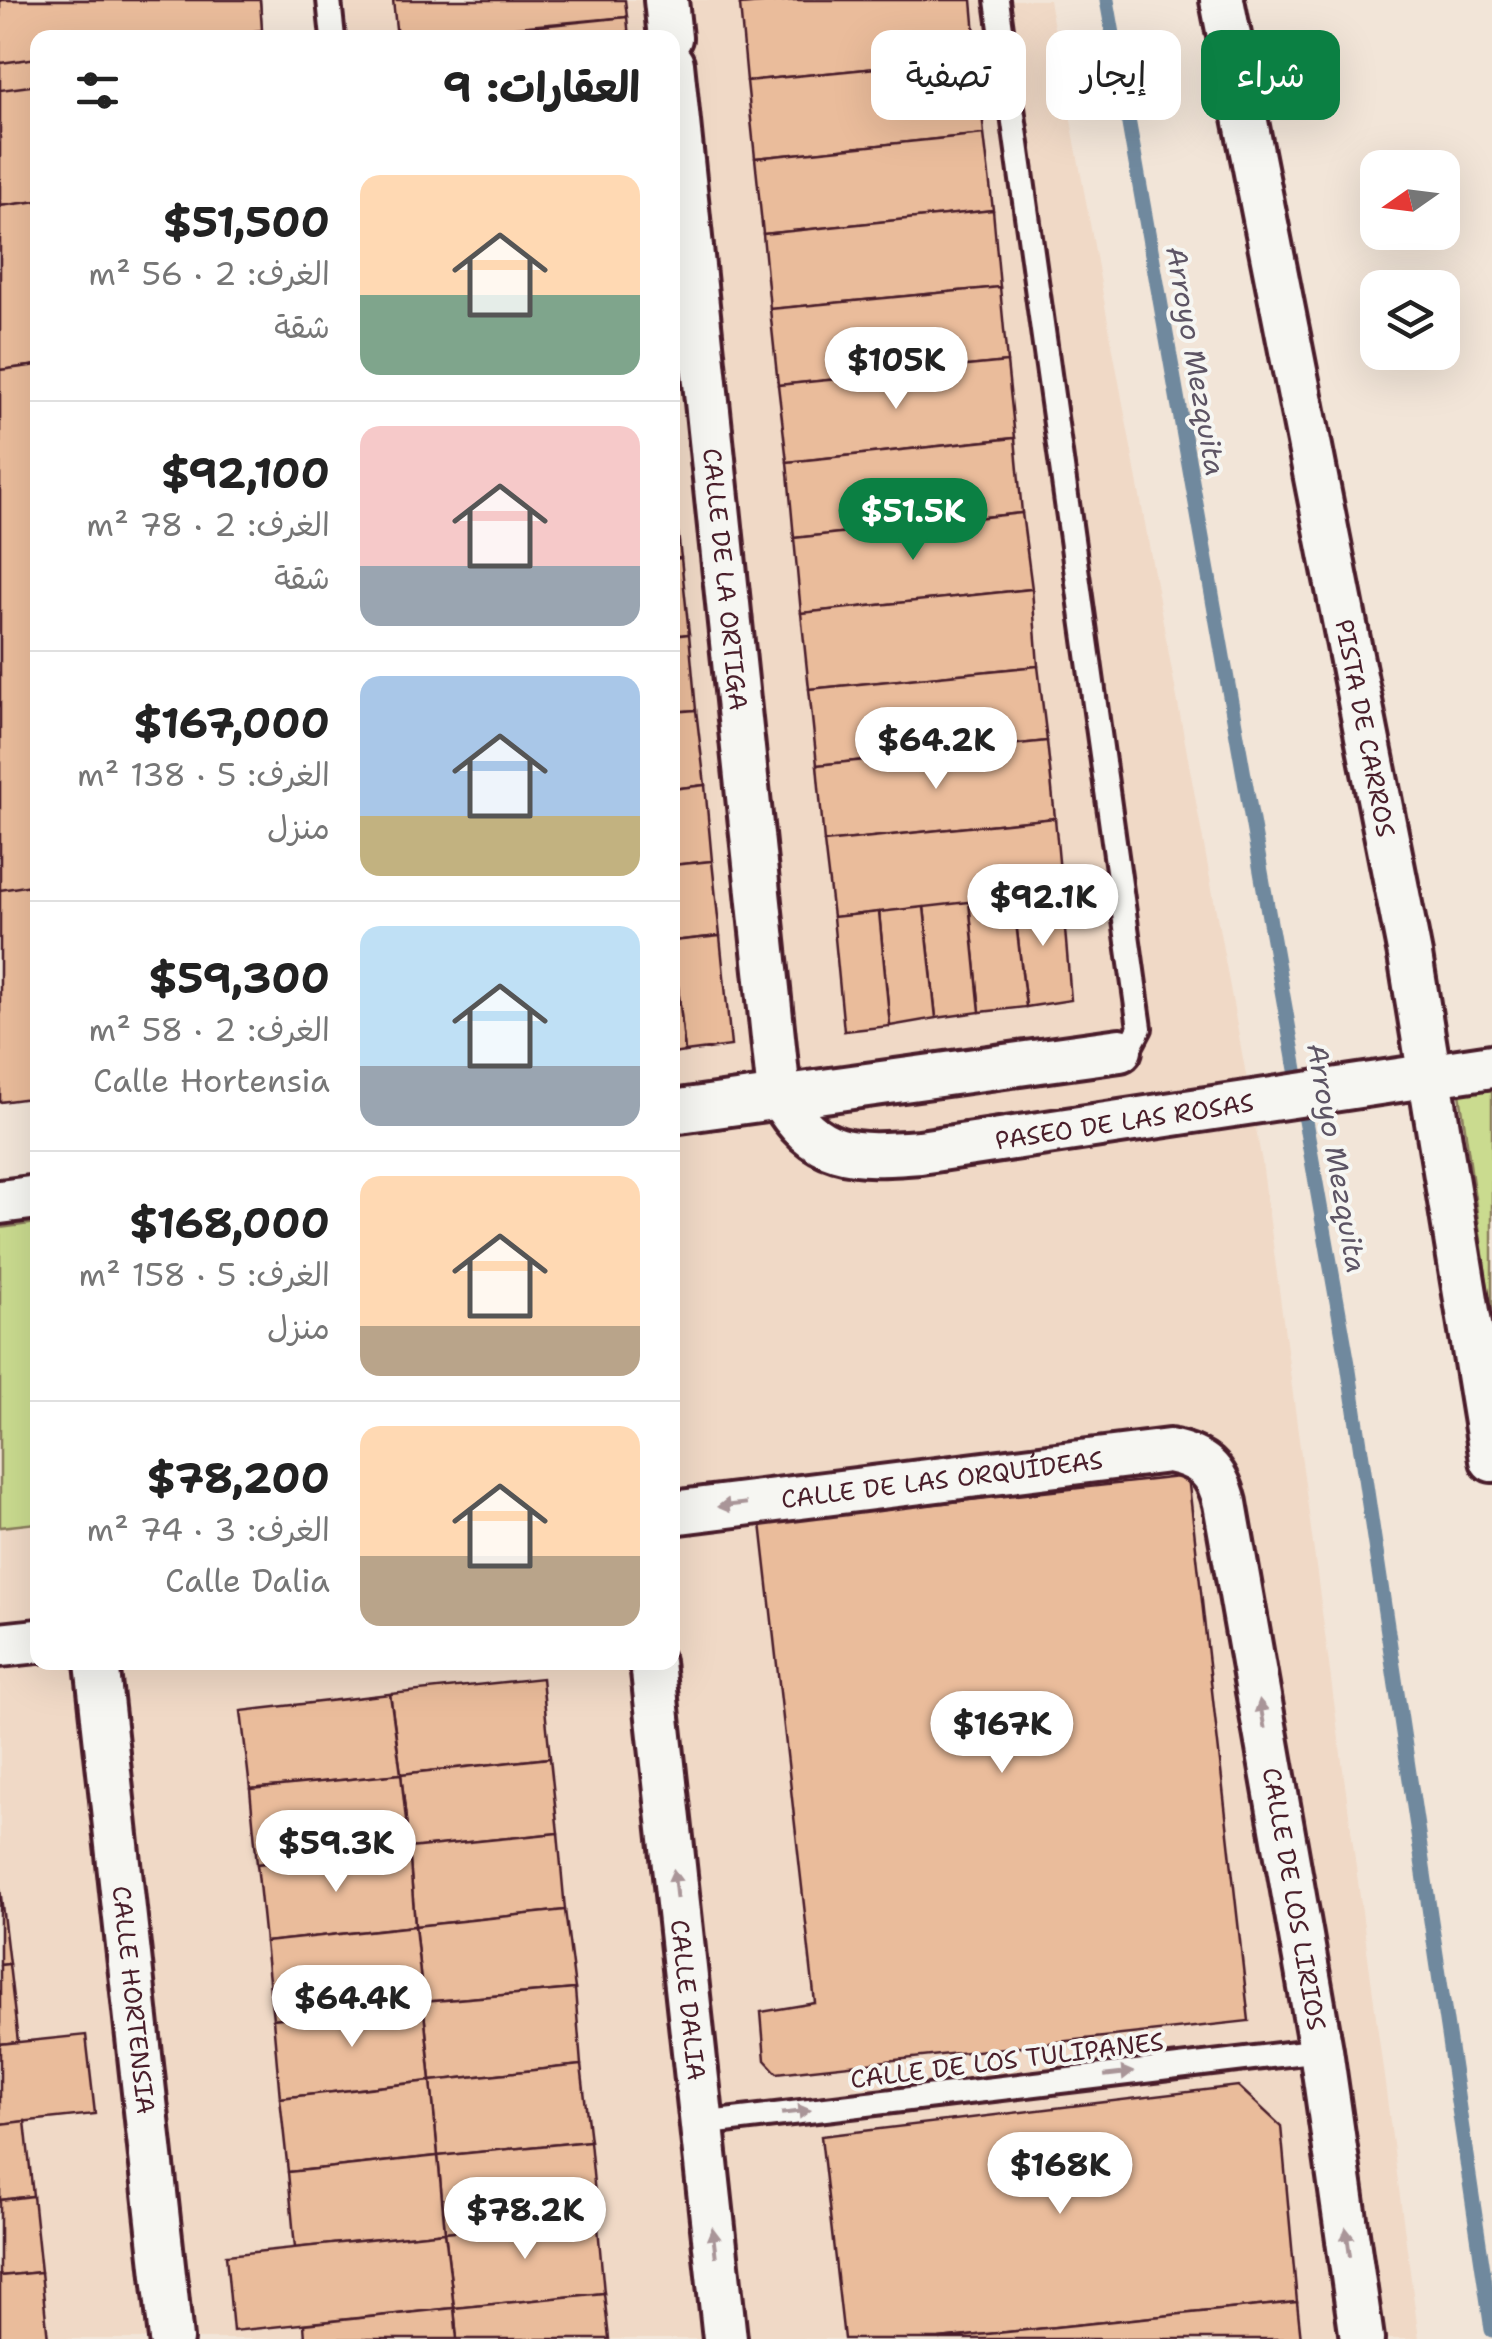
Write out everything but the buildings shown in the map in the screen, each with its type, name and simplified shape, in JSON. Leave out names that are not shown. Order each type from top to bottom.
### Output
[{"type":"street","points":[[666,0],[669,30]]},
{"type":"street","name":"PISTA DE CARROS","points":[[1222,0],[1398,896],[1413,1077],[1492,1460]]},
{"type":"street","name":"CALLE DE LA ORTIGA","points":[[680,141],[779,1095]]},
{"type":"street","points":[[680,1111],[1120,1050]]},
{"type":"street","name":"PASEO DE LAS ROSAS","points":[[779,1095],[792,1119],[808,1135],[847,1154],[871,1155],[920,1152],[1492,1066]]},
{"type":"street","points":[[0,1202],[30,1198]]},
{"type":"street","name":"CALLE DE LAS ORQUÍDEAS","points":[[680,1512],[1169,1451],[1191,1455],[1208,1465]]},
{"type":"street","name":"CALLE DE LOS LIRIOS","points":[[1208,1465],[1220,1481],[1226,1503],[1321,2050],[1362,2339]]},
{"type":"street","points":[[0,1645],[30,1642]]},
{"type":"street","name":"CALLE HORTENSIA","points":[[98,1670],[171,2339]]},
{"type":"street","name":"CALLE DALIA","points":[[653,1670],[726,2339]]},
{"type":"lane","points":[[329,0],[331,30]]},
{"type":"lane","points":[[996,0],[1140,1028],[1132,1043],[1120,1050]]},
{"type":"lane","name":"CALLE DE LOS TULIPANES","points":[[700,2124],[1321,2050]]},
{"type":"shaded area","points":[[345,0],[1049,0],[1054,30],[1046,30],[1046,120],[1071,120],[1262,1162],[1419,2339],[0,2339],[0,1228],[30,1224],[30,1670],[680,1670],[680,30],[348,30]]},
{"type":"green space","points":[[1492,1081],[1492,1318],[1459,1086]]},
{"type":"green space","points":[[30,1224],[30,1524],[0,1527],[0,1228]]},
{"type":"waterway","name":"Arroyo Mezquita","points":[[1107,0],[1348,1364],[1492,2330]]}]
